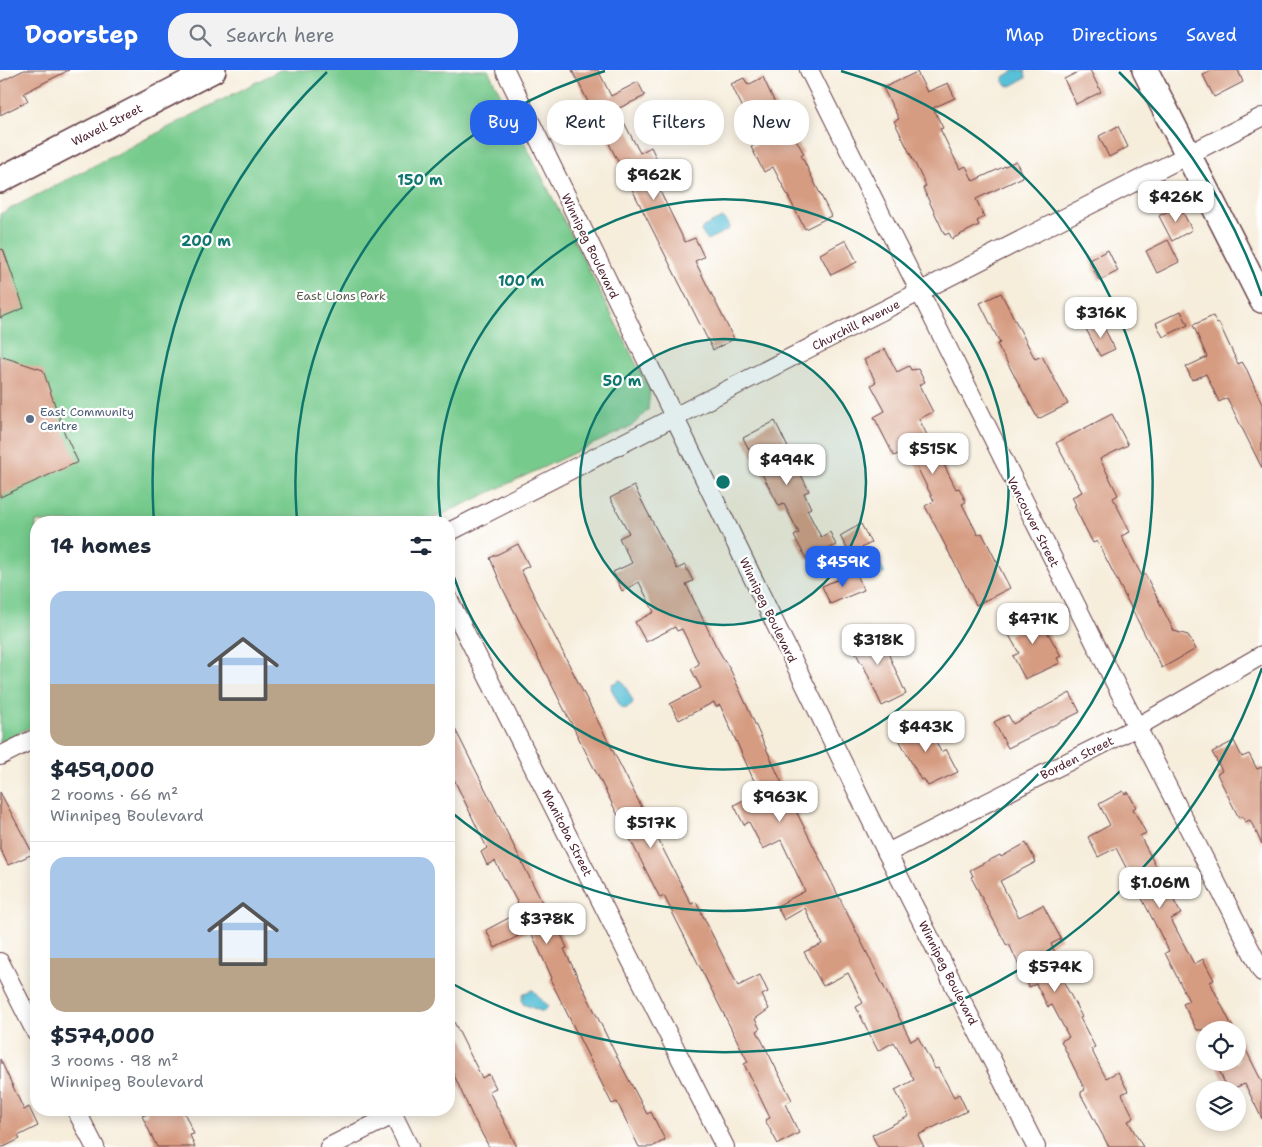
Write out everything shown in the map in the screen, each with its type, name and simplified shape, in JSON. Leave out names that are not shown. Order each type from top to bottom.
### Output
[{"type":"street","name":"Wavell Street","points":[[0,180],[213,70]]},
{"type":"street","name":"Winnipeg Boulevard","points":[[505,70],[887,853],[1036,1147]]},
{"type":"street","name":"Vancouver Street","points":[[810,70],[918,293],[1262,972]]},
{"type":"street","points":[[1145,70],[1186,155],[1262,300]]},
{"type":"street","name":"Churchill Avenue","points":[[455,529],[674,419],[1262,117]]},
{"type":"street","name":"Manitoba Street","points":[[455,612],[725,1147]]},
{"type":"street","name":"Borden Street","points":[[887,853],[1137,727],[1262,655]]},
{"type":"street","points":[[0,756],[30,741]]},
{"type":"street","points":[[0,962],[30,1021]]},
{"type":"street","points":[[79,1116],[95,1147]]},
{"type":"street","points":[[329,1147],[385,1116]]},
{"type":"street","points":[[394,1116],[409,1147]]},
{"type":"green space","name":"East Lions Park","points":[[280,70],[488,70],[503,100],[470,100],[470,145],[526,145],[650,391],[648,410],[632,426],[439,516],[30,516],[30,727],[0,743],[0,214]]},
{"type":"water","points":[[1015,70],[1025,70],[1026,78],[1011,86],[1006,85],[1003,81],[1004,77]]},
{"type":"water","points":[[722,218],[726,220],[729,227],[728,230],[707,240],[701,231],[703,227]]},
{"type":"water","points":[[874,552],[885,573],[873,579],[863,557]]},
{"type":"water","points":[[620,680],[633,701],[627,708],[621,708],[611,688],[612,684]]},
{"type":"water","points":[[533,990],[548,1007],[543,1012],[523,1004],[524,993]]},
{"type":"building","points":[[24,70],[69,70],[24,93],[28,101],[0,115],[0,82]]},
{"type":"building","points":[[572,70],[598,70],[611,96],[638,82],[645,96],[624,106],[624,100],[587,100]]},
{"type":"building","points":[[1082,70],[1090,70],[1101,92],[1076,104],[1064,79]]},
{"type":"building","points":[[1213,70],[1238,70],[1243,82],[1214,97],[1203,75]]},
{"type":"building","points":[[917,72],[927,92],[948,83],[955,98],[933,108],[943,128],[940,129],[960,169],[966,166],[973,181],[1016,161],[1023,177],[976,199],[984,217],[977,221],[979,225],[952,239],[949,233],[945,235],[923,188],[926,186],[894,121],[899,119],[883,88]]},
{"type":"building","points":[[763,77],[774,100],[739,100],[731,84],[744,78],[748,85]]},
{"type":"building","points":[[624,122],[634,145],[640,153],[651,147],[665,176],[655,181],[685,242],[695,238],[704,257],[695,261],[734,339],[713,350],[610,145],[624,145]]},
{"type":"building","points":[[1118,126],[1128,147],[1109,157],[1099,136]]},
{"type":"building","points":[[755,145],[799,145],[804,154],[801,155],[831,216],[805,229],[773,167],[764,172],[751,147]]},
{"type":"building","points":[[1179,205],[1192,230],[1172,241],[1159,216]]},
{"type":"building","points":[[846,240],[857,262],[831,275],[820,254]]},
{"type":"building","points":[[1168,240],[1179,262],[1157,273],[1146,251]]},
{"type":"building","points":[[3,249],[24,308],[0,318],[0,250]]},
{"type":"building","points":[[1108,250],[1118,271],[1099,281],[1089,260]]},
{"type":"building","points":[[1001,293],[1035,359],[1042,356],[1068,404],[1038,419],[997,344],[1000,343],[980,303]]},
{"type":"building","points":[[1181,311],[1188,325],[1163,337],[1156,323]]},
{"type":"building","points":[[1213,316],[1217,324],[1219,323],[1238,364],[1242,362],[1247,370],[1262,404],[1262,468],[1227,398],[1219,402],[1206,374],[1192,380],[1186,367],[1207,357],[1193,325]]},
{"type":"building","points":[[1101,322],[1115,349],[1100,356],[1086,329]]},
{"type":"building","points":[[885,349],[897,372],[909,366],[911,370],[918,369],[925,382],[919,385],[933,412],[919,419],[933,447],[937,445],[945,459],[942,461],[956,489],[959,488],[966,502],[962,504],[978,535],[982,533],[1010,588],[976,605],[925,506],[934,501],[908,449],[894,456],[874,417],[885,411],[871,385],[876,382],[864,360]]},
{"type":"building","name":"East Community Centre","points":[[0,356],[43,370],[64,432],[78,462],[0,497]]},
{"type":"building","points":[[1112,414],[1128,445],[1100,459],[1118,495],[1113,498],[1130,532],[1121,536],[1142,576],[1145,574],[1174,631],[1188,635],[1196,649],[1162,668],[1097,541],[1093,543],[1074,506],[1076,505],[1072,497],[1082,492],[1056,443]]},
{"type":"building","points":[[775,421],[809,491],[804,493],[811,508],[807,510],[821,537],[830,532],[836,545],[807,560],[794,536],[799,533],[784,504],[779,506],[743,438]]},
{"type":"building","points":[[634,486],[677,569],[685,565],[693,581],[686,584],[716,646],[731,671],[780,779],[911,1041],[918,1037],[935,1069],[938,1068],[954,1097],[959,1094],[967,1111],[918,1135],[924,1147],[878,1147],[872,1135],[909,1116],[895,1090],[914,1080],[894,1042],[878,1051],[856,1007],[863,1003],[848,973],[823,986],[804,952],[822,944],[805,908],[784,920],[777,906],[805,891],[781,840],[763,849],[749,822],[744,825],[734,805],[759,792],[720,705],[716,707],[714,702],[679,720],[670,704],[701,688],[691,669],[699,664],[682,629],[677,631],[675,627],[646,642],[635,622],[654,612],[639,582],[622,591],[613,572],[632,563],[619,538],[629,533],[610,498]]},
{"type":"building","points":[[861,524],[871,543],[850,554],[840,536]]},
{"type":"building","points":[[518,544],[529,566],[521,570],[691,904],[696,902],[738,986],[760,975],[768,992],[762,995],[769,1009],[755,1019],[760,1029],[757,1031],[792,1100],[785,1104],[799,1133],[778,1144],[765,1120],[770,1118],[744,1064],[748,1062],[664,896],[660,898],[504,591],[490,558]]},
{"type":"building","points":[[856,572],[864,590],[830,604],[822,586]]},
{"type":"building","points":[[1031,608],[1035,618],[1038,616],[1061,656],[1057,658],[1060,663],[1025,679],[1013,656],[1019,653],[1009,635],[1018,630],[1012,618]]},
{"type":"building","points":[[868,628],[874,641],[881,637],[906,694],[882,706],[862,662],[848,638]]},
{"type":"building","points":[[1070,693],[1080,712],[1008,748],[994,722],[1008,715],[1013,724]]},
{"type":"building","points":[[924,718],[941,752],[946,749],[958,772],[928,786],[924,779],[921,780],[895,732]]},
{"type":"building","points":[[455,729],[549,916],[552,914],[567,948],[564,949],[620,1063],[647,1114],[651,1112],[665,1140],[652,1147],[639,1147],[617,1102],[612,1104],[550,979],[552,978],[530,930],[495,948],[486,930],[522,911],[495,861],[487,865],[481,852],[487,848],[455,781]]},
{"type":"building","points":[[1234,741],[1242,757],[1249,754],[1257,769],[1262,767],[1262,844],[1250,820],[1245,822],[1242,816],[1239,818],[1217,774],[1222,771],[1212,752]]},
{"type":"building","points":[[1123,791],[1125,794],[1128,792],[1136,807],[1133,809],[1146,833],[1140,836],[1181,914],[1171,919],[1194,964],[1203,959],[1214,980],[1210,982],[1230,1021],[1196,1021],[1196,1028],[1183,1004],[1189,1001],[1165,953],[1169,951],[1116,848],[1098,857],[1088,837],[1110,825],[1099,804]]},
{"type":"building","points":[[0,792],[30,848],[30,855],[8,865],[0,848]]},
{"type":"building","points":[[1026,843],[1036,862],[1000,881],[1019,917],[1043,905],[1061,939],[1051,944],[1063,971],[1059,973],[1082,1017],[1080,1018],[1095,1047],[1091,1049],[1106,1078],[1118,1072],[1128,1091],[1122,1094],[1134,1118],[1128,1121],[1143,1147],[1109,1147],[1081,1095],[1081,1092],[1085,1090],[1061,1041],[1069,1037],[1052,1005],[1048,1007],[1036,984],[1029,987],[1009,944],[1007,946],[971,877],[973,876],[970,870],[1000,855],[1001,857]]},
{"type":"building","points":[[455,1024],[482,1078],[489,1074],[496,1088],[489,1091],[517,1147],[489,1147],[455,1077]]},
{"type":"building","points":[[1246,1050],[1262,1082],[1262,1119],[1246,1086],[1246,1081],[1224,1081],[1219,1071],[1246,1071]]},
{"type":"building","points":[[0,1059],[24,1110],[29,1107],[30,1116],[33,1116],[38,1126],[18,1136],[20,1139],[0,1147]]},
{"type":"building","points":[[142,1116],[186,1116],[194,1134],[190,1135],[195,1147],[157,1147]]},
{"type":"place","name":"East Community Centre","points":[[30,419]]}]
